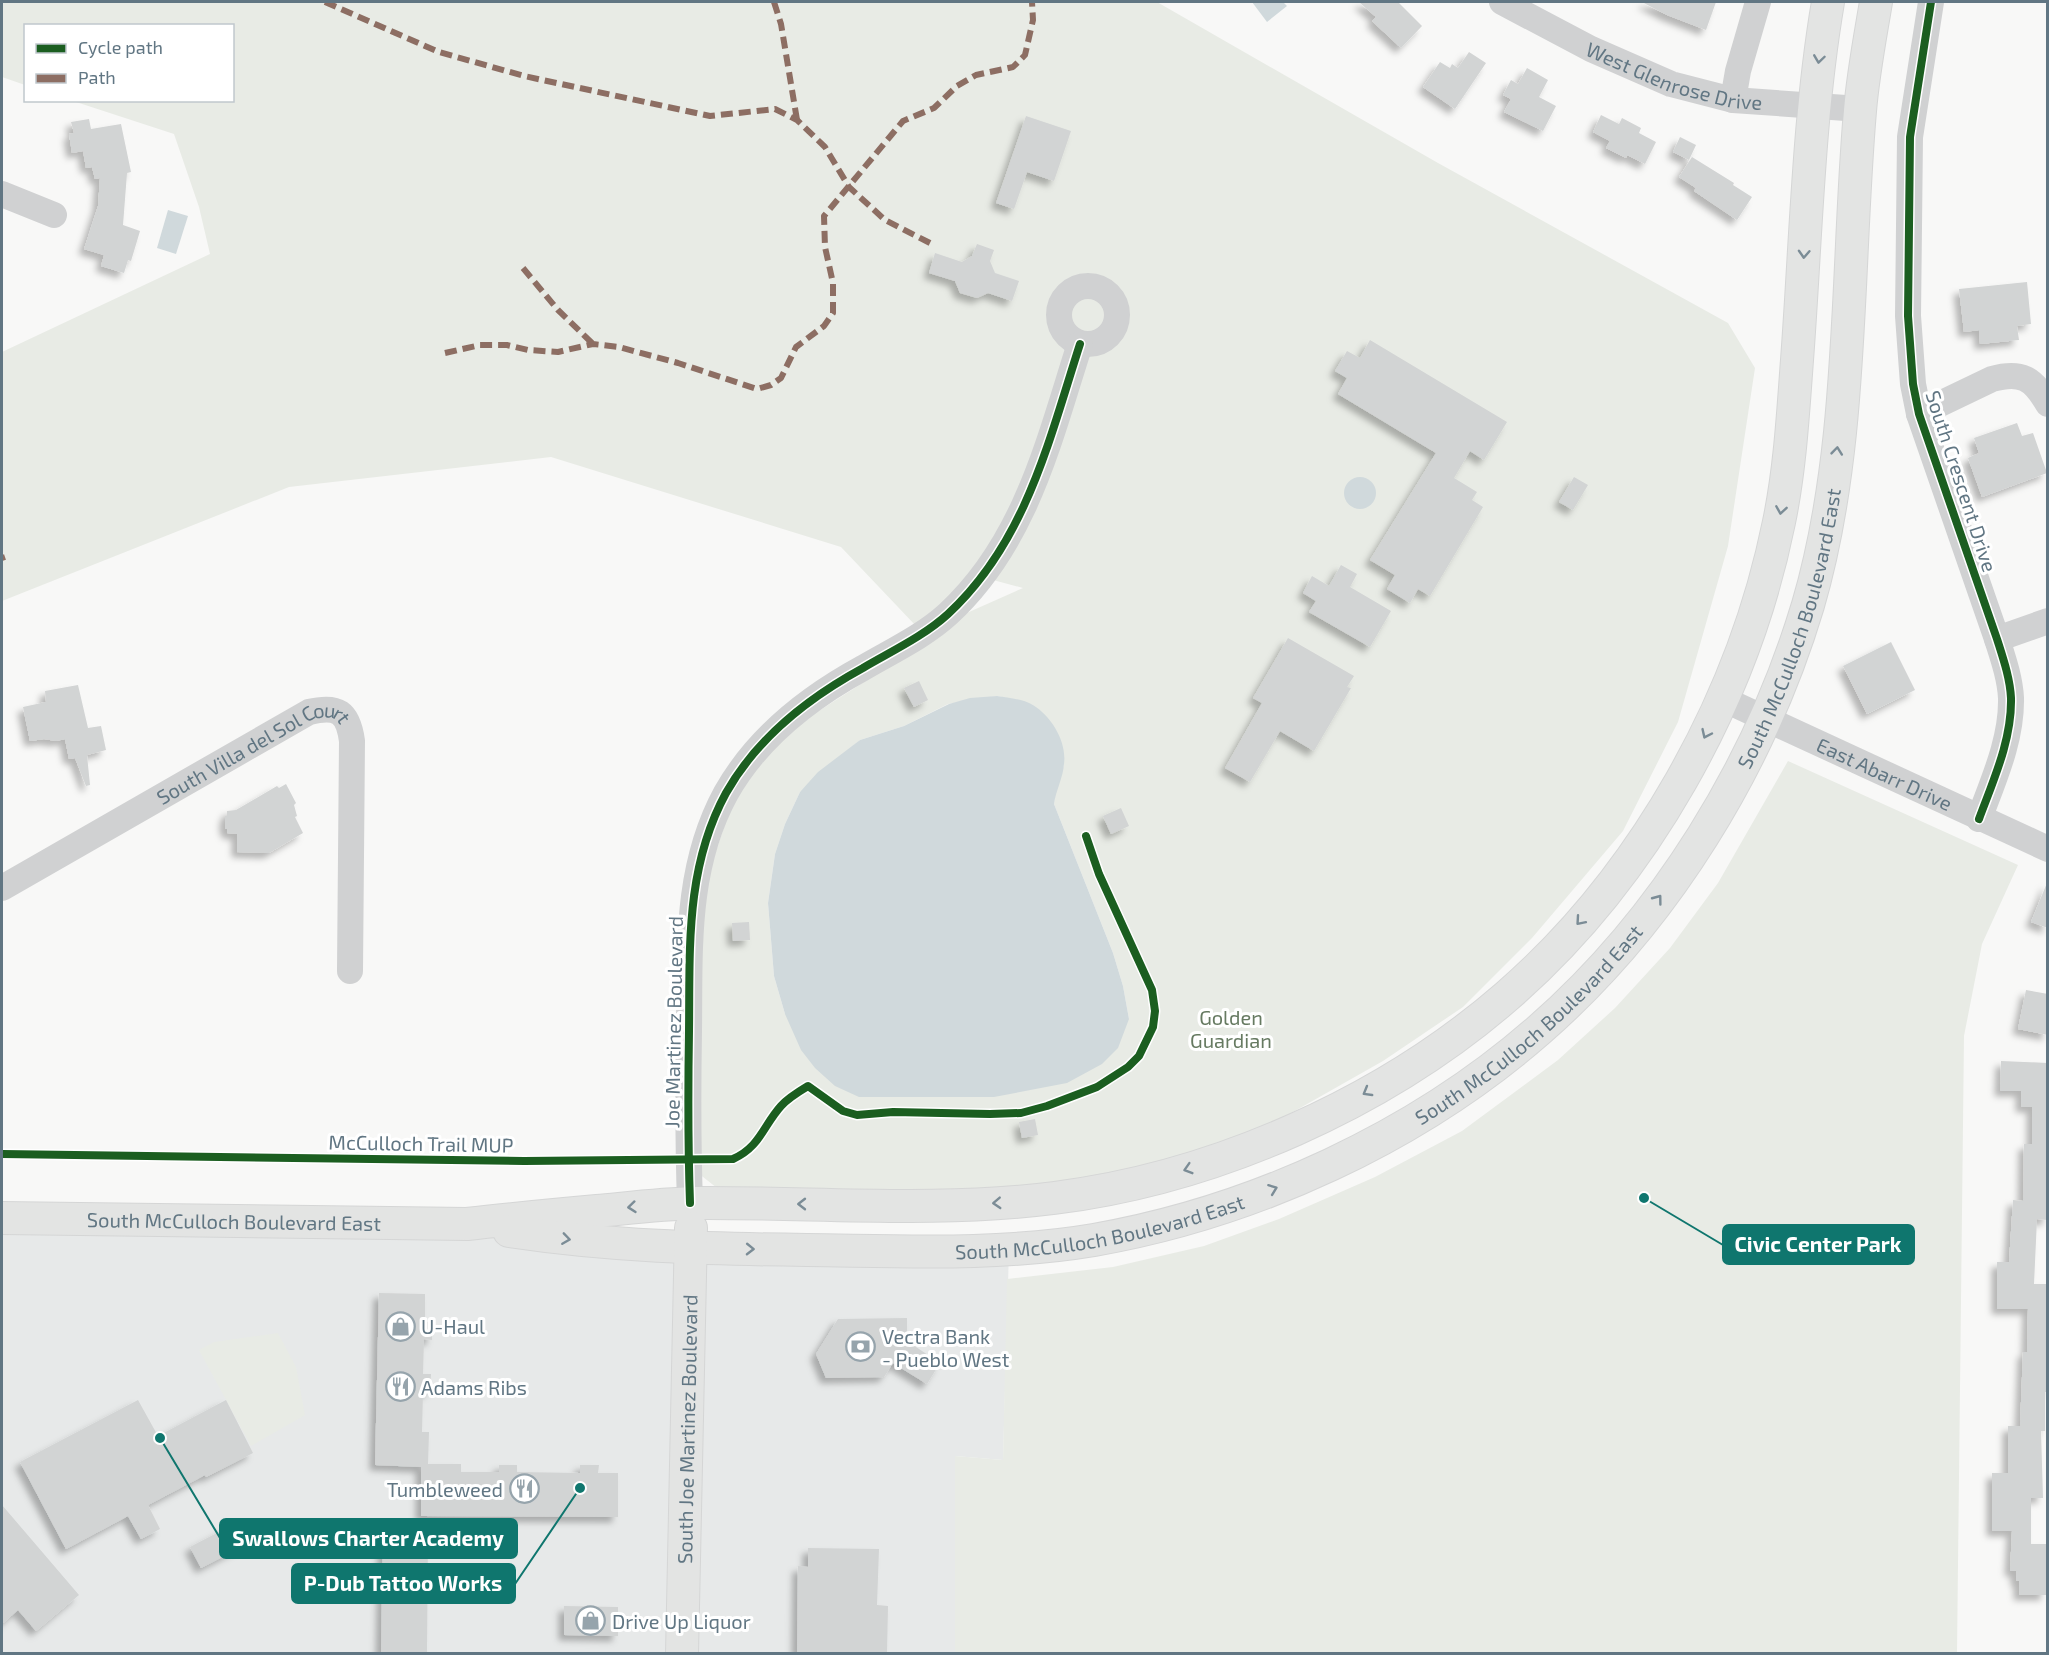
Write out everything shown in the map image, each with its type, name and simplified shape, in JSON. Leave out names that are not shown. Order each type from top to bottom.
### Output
[{"type":"main road","name":"South McCulloch Boulevard East","points":[[2,1218],[467,1224],[690,1203],[950,1205],[1060,1197],[1120,1186],[1222,1158],[1315,1119],[1391,1078],[1455,1036],[1507,996],[1546,958],[1604,893],[1651,828],[1695,758],[1723,699],[1763,591],[1780,521],[1793,423],[1816,77],[1828,2]]},
{"type":"main road","name":"South McCulloch Boulevard East","points":[[467,1224],[577,1240],[691,1248],[951,1252],[1067,1244],[1131,1232],[1201,1214],[1293,1181],[1345,1158],[1415,1119],[1482,1075],[1538,1032],[1588,982],[1641,922],[1696,847],[1736,780],[1765,719],[1808,604],[1826,531],[1831,498],[1844,375],[1860,109],[1876,2]]},
{"type":"main road","name":"South Joe Martinez Boulevard","points":[[682,1653],[690,1203]]},
{"type":"street","name":"West Glenrose Drive","points":[[1502,2],[1601,54],[1671,84],[1733,100],[1860,109]]},
{"type":"street","points":[[1733,100],[1738,71],[1758,2]]},
{"type":"street","name":"South Crescent Drive","points":[[1931,2],[1910,137],[1908,316],[1913,384],[1919,414],[1997,639],[2007,672],[2011,696],[2011,711],[2004,746],[1979,819]]},
{"type":"street","points":[[2,194],[54,215]]},
{"type":"street","name":"Joe Martinez Boulevard","points":[[690,1203],[688,1159],[691,906],[704,847],[715,818],[742,768],[781,725],[825,690],[931,628],[948,614],[982,577],[1009,537],[1023,510],[1041,465],[1080,344]]},
{"type":"street","points":[[1919,414],[1992,379],[2003,376],[2024,377],[2035,384],[2048,404]]},
{"type":"street","points":[[1997,639],[2048,621]]},
{"type":"street","name":"East Abarr Drive","points":[[1723,699],[2048,849]]},
{"type":"street","name":"South Villa del Sol Court","points":[[2,888],[309,712],[339,711],[346,717],[352,741],[350,971]]},
{"type":"shaded area","points":[[1252,2],[1283,2],[1287,6],[1267,22]]},
{"type":"shaded area","points":[[168,210],[188,216],[176,254],[157,248]]},
{"type":"shaded area","points":[[1360,477],[1371,482],[1376,493],[1371,504],[1360,509],[1349,504],[1344,493],[1349,482]]},
{"type":"shaded area","points":[[997,696],[1033,705],[1052,723],[1061,739],[1064,764],[1054,804],[1113,953],[1123,986],[1129,1019],[1118,1048],[1102,1064],[1067,1083],[994,1097],[859,1097],[835,1086],[815,1068],[801,1050],[785,1014],[774,976],[768,903],[775,854],[785,824],[800,792],[818,772],[860,740],[904,726],[949,704],[970,698]]},
{"type":"shaded area","points":[[2,1218],[1009,1249],[1003,1460],[955,1456],[955,1653],[2,1654]]},
{"type":"green space","name":"Golden Guardian","points":[[2,2],[1157,2],[1438,163],[1728,323],[1755,368],[1728,546],[1678,722],[1623,831],[1532,938],[1463,1007],[1383,1061],[1238,1143],[1108,1182],[984,1195],[717,1188],[698,1173],[700,898],[733,801],[760,760],[792,728],[908,654],[960,616],[1023,588],[982,577],[916,626],[841,547],[551,457],[289,487],[2,601],[2,352],[210,254],[199,207],[174,134],[76,102],[234,102],[234,24],[24,24],[24,85],[2,77]],"holes":[[[997,696],[1033,705],[1064,765],[1055,792],[1054,804],[1113,953],[1123,986],[1129,1019],[785,1014],[774,976],[768,903],[775,854],[785,824],[800,792],[860,740],[904,726],[948,704]]]},
{"type":"green space","points":[[1788,761],[2018,865],[1982,944],[1964,1036],[1957,1653],[955,1653],[955,1456],[1003,1460],[1007,1279],[1113,1267],[1204,1246],[1279,1219],[1375,1177],[1462,1131],[1558,1060],[1615,1008],[1670,948],[1718,883]]},
{"type":"green space","points":[[278,1333],[296,1367],[305,1415],[251,1446],[199,1350],[214,1342]]},
{"type":"building","points":[[1359,2],[1398,2],[1422,26],[1401,48],[1372,21],[1376,17]]},
{"type":"building","points":[[1642,2],[1716,2],[1706,30],[1667,15]]},
{"type":"building","points":[[1469,52],[1486,63],[1455,109],[1423,87],[1440,62],[1450,68],[1452,64],[1458,68]]},
{"type":"building","points":[[1527,68],[1548,80],[1539,97],[1556,106],[1543,131],[1504,112],[1511,99],[1503,95],[1511,80],[1518,84]]},
{"type":"building","points":[[1601,115],[1619,124],[1622,118],[1641,128],[1639,133],[1656,142],[1645,164],[1606,148],[1610,141],[1593,132]]},
{"type":"building","points":[[1026,116],[1071,131],[1054,181],[1027,172],[1014,209],[996,203]]},
{"type":"building","points":[[89,119],[91,129],[121,124],[131,172],[127,173],[123,225],[140,231],[131,261],[128,260],[124,273],[101,266],[104,255],[84,249],[98,206],[100,178],[95,179],[92,167],[86,168],[83,151],[72,153],[69,134],[74,133],[71,122]]},
{"type":"building","points":[[1680,137],[1696,145],[1689,160],[1673,152]]},
{"type":"building","points":[[1692,157],[1752,197],[1737,220],[1694,191],[1696,188],[1679,177]]},
{"type":"building","points":[[977,244],[994,250],[990,261],[995,273],[1019,281],[1012,301],[988,293],[977,298],[960,293],[955,281],[929,273],[935,253],[962,262],[972,256]]},
{"type":"building","points":[[2027,282],[2031,324],[2017,326],[2019,340],[1980,344],[1979,330],[1964,332],[1959,289]]},
{"type":"building","points":[[1370,340],[1507,422],[1484,460],[1470,451],[1454,478],[1477,492],[1472,500],[1483,507],[1430,596],[1418,589],[1410,603],[1387,589],[1395,575],[1370,560],[1436,453],[1338,394],[1347,378],[1335,371],[1347,351],[1360,358]]},
{"type":"building","points":[[2017,423],[2022,436],[2033,433],[2047,473],[1982,497],[1968,458],[1979,453],[1974,438]]},
{"type":"building","points":[[1574,477],[1588,485],[1573,510],[1559,502]]},
{"type":"building","points":[[1341,565],[1357,574],[1350,587],[1391,611],[1370,647],[1309,612],[1316,601],[1303,593],[1312,576],[1329,586]]},
{"type":"building","points":[[1288,638],[1354,676],[1347,687],[1351,688],[1314,751],[1280,731],[1250,782],[1225,768],[1262,703],[1253,698]]},
{"type":"building","points":[[1891,642],[1915,690],[1867,714],[1843,666]]},
{"type":"building","points":[[919,681],[928,700],[914,707],[904,688]]},
{"type":"building","points":[[78,685],[88,728],[101,726],[106,750],[87,755],[90,785],[86,786],[75,758],[69,759],[65,739],[30,741],[23,707],[46,702],[45,691]]},
{"type":"building","points":[[286,784],[296,803],[294,805],[297,816],[295,817],[303,833],[269,853],[237,852],[237,834],[227,833],[225,829],[227,811],[236,810],[277,786],[279,788]]},
{"type":"building","points":[[1121,808],[1129,826],[1111,834],[1103,816]]},
{"type":"building","points":[[2048,883],[2048,928],[2031,922]]},
{"type":"building","points":[[749,922],[750,940],[733,941],[732,923]]},
{"type":"building","points":[[2026,990],[2048,994],[2048,1035],[2018,1029]]},
{"type":"building","points":[[2001,1061],[2048,1063],[2048,1220],[2037,1219],[2034,1284],[2048,1284],[2048,1393],[2045,1392],[2045,1431],[2041,1431],[2043,1498],[2031,1498],[2031,1544],[2048,1544],[2046,1595],[2019,1595],[2016,1571],[2010,1571],[2012,1531],[1992,1531],[1992,1473],[2008,1473],[2008,1426],[2020,1426],[2023,1352],[2027,1352],[2028,1309],[1997,1309],[1997,1262],[2009,1262],[2013,1200],[2023,1201],[2024,1144],[2032,1144],[2032,1107],[2021,1107],[2021,1091],[2000,1091]]},
{"type":"building","points":[[1035,1119],[1038,1135],[1022,1138],[1019,1122]]},
{"type":"building","points":[[379,1293],[425,1294],[425,1322],[432,1322],[432,1340],[424,1339],[423,1374],[431,1374],[430,1392],[423,1392],[422,1432],[429,1432],[428,1464],[461,1464],[461,1472],[499,1472],[499,1465],[517,1465],[517,1472],[580,1473],[580,1465],[599,1465],[598,1473],[618,1473],[618,1517],[421,1516],[421,1467],[375,1465]]},
{"type":"building","name":"Vectra Bank - Pueblo West","points":[[907,1318],[907,1341],[940,1363],[927,1384],[893,1363],[884,1377],[826,1378],[816,1354],[838,1319]]},
{"type":"building","points":[[138,1400],[158,1436],[226,1400],[253,1453],[148,1505],[160,1529],[141,1539],[128,1516],[66,1549],[20,1462]]},
{"type":"building","points":[[2,1505],[79,1595],[36,1631],[18,1610],[2,1624]]},
{"type":"building","points":[[236,1523],[247,1544],[201,1568],[190,1547]]},
{"type":"building","points":[[383,1531],[428,1532],[427,1653],[381,1653]]},
{"type":"building","points":[[808,1548],[879,1549],[877,1605],[888,1606],[887,1653],[797,1653],[798,1566],[808,1567]]},
{"type":"building","name":"Drive Up Liquor","points":[[564,1606],[618,1607],[618,1636],[564,1635]]},
{"type":"marked path","points":[[325,2],[439,52],[524,76],[710,116],[775,109],[797,120],[825,147],[849,187],[885,220],[930,243]]},
{"type":"marked path","points":[[774,2],[781,24],[797,120]]},
{"type":"marked path","points":[[445,353],[480,345],[507,345],[528,350],[558,352],[593,344],[619,347],[678,363],[757,389],[771,385],[781,378],[796,347],[824,326],[833,313],[833,283],[825,247],[824,216],[903,121],[934,108],[957,86],[976,75],[1013,67],[1025,55],[1033,20],[1032,2]]},
{"type":"marked path","points":[[523,268],[558,310],[593,344]]},
{"type":"cycle path","points":[[1931,2],[1910,137],[1908,316],[1913,384],[1919,414],[1997,639],[2006,668],[2011,698],[2005,745],[1979,819]]},
{"type":"cycle path","points":[[690,1203],[688,1096],[690,939],[697,880],[703,850],[713,821],[726,793],[739,773],[768,737],[823,692],[929,629],[948,614],[975,586],[997,555],[1032,488],[1080,344]]},
{"type":"cycle path","name":"McCulloch Trail MUP","points":[[2,1154],[524,1161],[733,1159],[755,1142],[784,1103],[808,1086],[843,1111],[857,1115],[893,1112],[1021,1113],[1047,1106],[1097,1087],[1128,1067],[1139,1056],[1153,1027],[1155,1011],[1152,990],[1099,874],[1086,836]]},
{"type":"place","name":"Civic Center Park","points":[[1644,1198]]},
{"type":"place","name":"U-Haul","points":[[400,1326]]},
{"type":"place","name":"Vectra Bank - Pueblo West","points":[[861,1347]]},
{"type":"place","name":"Adams Ribs","points":[[400,1387]]},
{"type":"place","name":"Swallows Charter Academy","points":[[160,1438]]},
{"type":"place","name":"P-Dub Tattoo Works","points":[[580,1488]]},
{"type":"place","name":"Tumbleweed","points":[[524,1489]]},
{"type":"place","name":"Drive Up Liquor","points":[[591,1621]]}]
